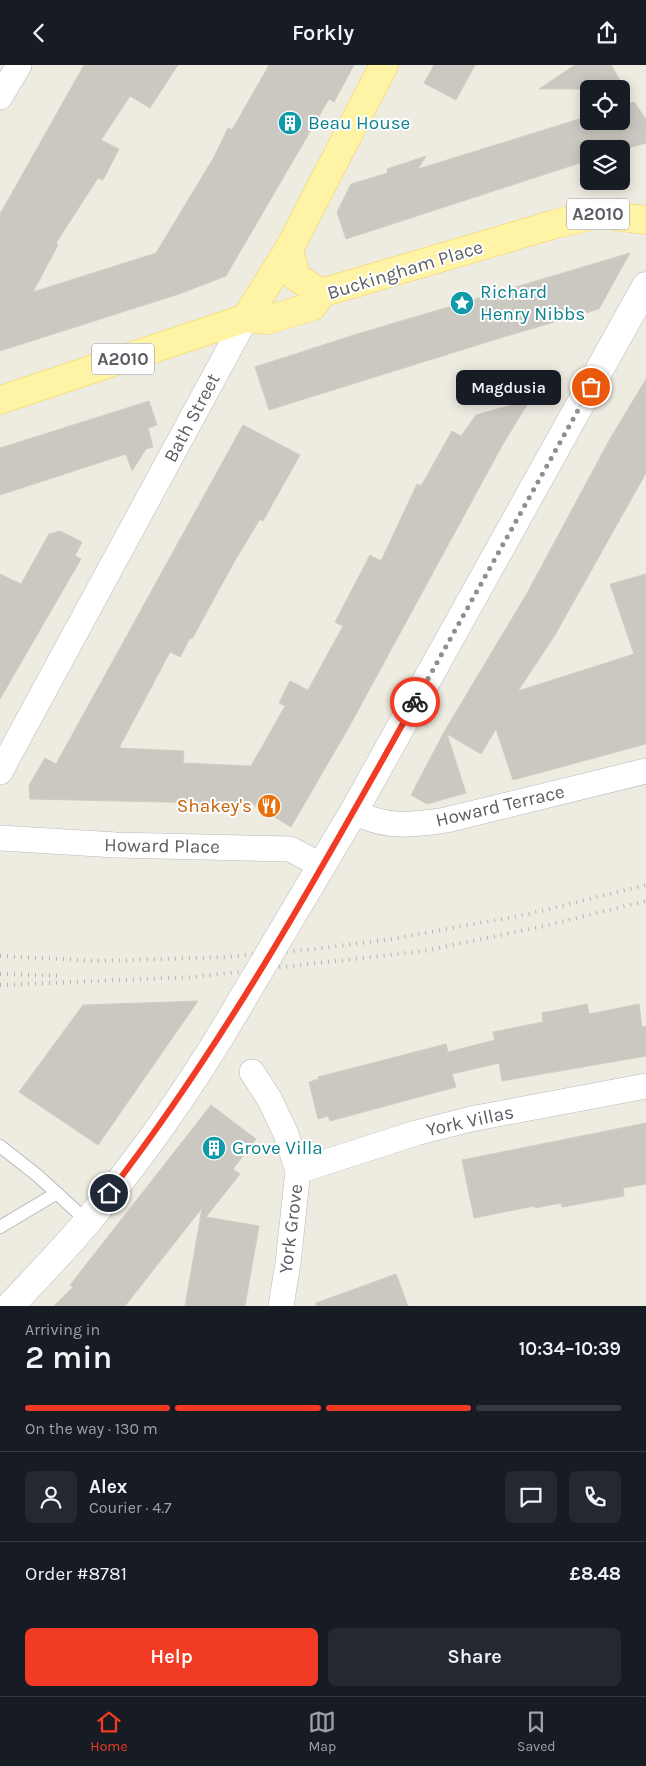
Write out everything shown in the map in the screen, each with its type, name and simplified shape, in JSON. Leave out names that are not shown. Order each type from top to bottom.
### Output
[{"type":"main road","name":"Bath Street","points":[[246,319],[289,249],[384,65]]},
{"type":"main road","name":"Buckingham Place","points":[[0,400],[246,319],[267,320],[313,306],[321,293],[552,225],[598,214],[646,220]]},
{"type":"main road","points":[[289,249],[296,277],[321,293]]},
{"type":"main road","points":[[10,1306],[87,1221],[153,1137],[223,1032],[354,811],[646,286]]},
{"type":"street","points":[[0,97],[19,65]]},
{"type":"street","name":"Bath Street","points":[[0,772],[246,319]]},
{"type":"street","name":"Howard Terrace","points":[[354,811],[369,820],[398,825],[420,824],[446,820],[646,771]]},
{"type":"street","name":"Howard Place","points":[[0,838],[116,845],[290,849],[322,865]]},
{"type":"street","name":"York Grove","points":[[252,1072],[270,1100],[286,1134],[298,1171],[288,1263],[281,1306]]},
{"type":"street","name":"York Villas","points":[[298,1171],[425,1130],[646,1086]]},
{"type":"lane","points":[[0,1146],[57,1193],[87,1221]]},
{"type":"lane","points":[[0,1227],[57,1193]]},
{"type":"building","points":[[84,65],[178,65],[150,108],[130,96],[101,140],[119,149],[103,180],[98,178],[56,243],[58,245],[33,292],[156,253],[214,157],[228,128],[232,130],[269,65],[354,65],[334,102],[329,99],[226,276],[179,294],[0,351],[0,214]]},
{"type":"building","points":[[434,65],[475,65],[456,100],[424,83]]},
{"type":"building","points":[[575,65],[611,65],[620,80],[580,80],[580,89],[539,89]]},
{"type":"building","points":[[634,102],[646,119],[646,143],[630,147],[630,140],[580,140],[580,163],[346,239],[337,212],[351,184],[388,173],[387,169],[426,156],[418,169],[580,119],[580,130],[630,130],[630,103]]},
{"type":"building","points":[[630,253],[599,309],[269,410],[255,367],[354,335]]},
{"type":"building","points":[[646,379],[646,473],[555,635],[518,691],[634,654],[610,584],[646,574],[646,744],[513,780],[496,729],[481,754],[447,734],[466,793],[427,804],[411,795],[444,732],[526,595],[611,437]]},
{"type":"building","points":[[530,400],[503,444],[349,727],[291,827],[253,804],[30,799],[29,785],[45,758],[56,764],[243,425],[300,455],[263,521],[260,519],[233,564],[192,639],[190,638],[180,657],[170,652],[119,748],[184,751],[183,763],[251,766],[285,706],[279,703],[290,681],[308,690],[343,626],[335,622],[370,555],[381,561],[417,484],[421,486],[452,431],[461,436],[476,415]]},
{"type":"building","points":[[149,401],[157,425],[148,428],[153,447],[146,449],[132,471],[126,454],[0,495],[0,448]]},
{"type":"building","points":[[60,531],[82,542],[75,556],[81,559],[0,699],[0,574],[21,584],[49,534]]},
{"type":"building","points":[[198,1001],[98,1145],[19,1092],[83,1005]]},
{"type":"building","points":[[587,1004],[589,1014],[639,1004],[642,1027],[646,1026],[646,1056],[502,1081],[499,1063],[452,1074],[456,1087],[330,1121],[328,1116],[318,1119],[309,1082],[319,1079],[318,1077],[446,1044],[448,1052],[495,1040],[493,1032],[543,1022],[542,1013]]},
{"type":"building","points":[[211,1105],[256,1139],[233,1169],[240,1174],[206,1217],[259,1226],[245,1306],[185,1306],[202,1208],[125,1306],[54,1306],[73,1287],[70,1285]]},
{"type":"building","points":[[646,1123],[646,1184],[623,1188],[624,1196],[562,1207],[561,1203],[535,1208],[534,1206],[474,1218],[462,1160]]},
{"type":"building","points":[[396,1274],[408,1306],[316,1306],[316,1303]]},
{"type":"railway","points":[[0,956],[99,961],[224,957],[315,949],[392,939],[529,914],[646,885]]},
{"type":"railway","points":[[0,985],[193,977],[424,951],[544,926],[646,901]]},
{"type":"railway","points":[[0,974],[60,976]]},
{"type":"way so far","points":[[415,702],[591,387]]},
{"type":"place","name":"Beau House","points":[[290,123]]},
{"type":"place","name":"Richard Henry Nibbs","points":[[462,303]]},
{"type":"place","name":"Magdusia","points":[[591,387]]},
{"type":"place","name":"Shakey's","points":[[269,806]]},
{"type":"place","name":"Grove Villa","points":[[214,1148]]},
{"type":"route","points":[[109,1193],[153,1137],[223,1032],[354,811],[415,702]]}]
